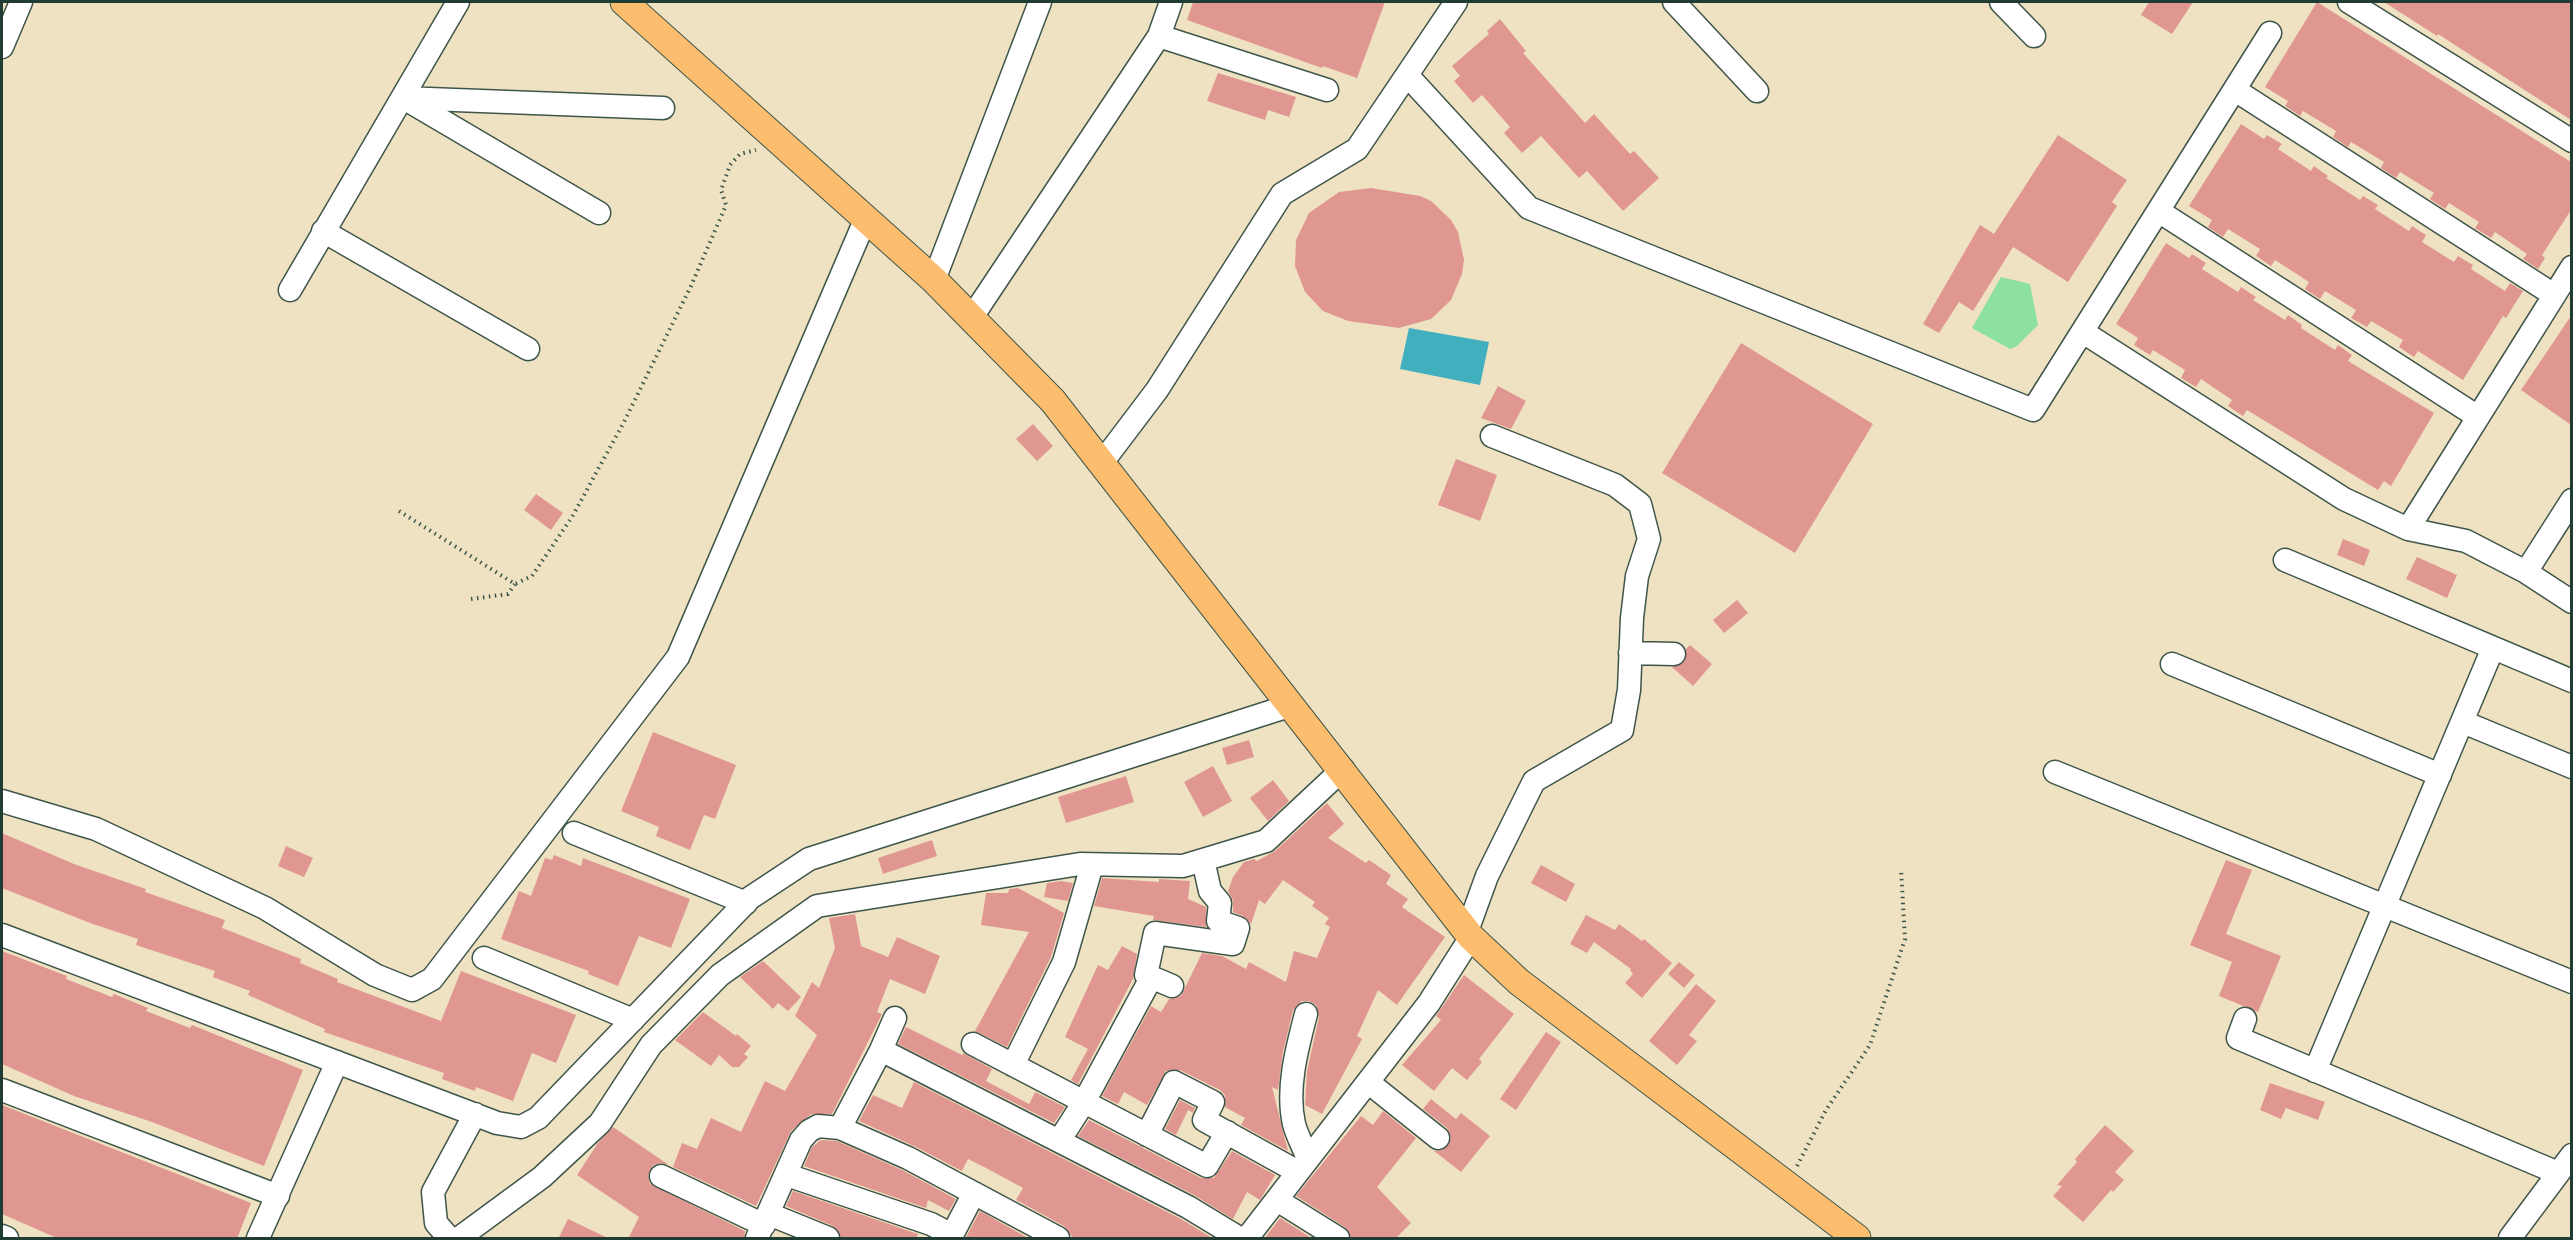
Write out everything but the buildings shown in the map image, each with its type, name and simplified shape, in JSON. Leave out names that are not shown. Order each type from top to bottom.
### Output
[{"type":"main road","points":[[624,2],[681,51],[774,139],[934,280],[1053,401],[1343,769],[1469,934],[1519,982],[1857,1239]]},
{"type":"street","points":[[2,47],[21,2]]},
{"type":"street","points":[[290,290],[458,2]]},
{"type":"street","points":[[934,280],[1040,2]]},
{"type":"street","points":[[972,317],[1159,36],[1171,2]]},
{"type":"street","points":[[1101,464],[1157,390],[1282,194],[1357,149],[1456,2]]},
{"type":"street","points":[[1674,2],[1757,91]]},
{"type":"street","points":[[2001,2],[2034,36]]},
{"type":"street","points":[[2349,2],[2571,141]]},
{"type":"street","points":[[1407,75],[1529,208],[1970,387],[2033,410],[2160,212],[2270,33]]},
{"type":"street","points":[[1159,36],[1327,90]]},
{"type":"street","points":[[2235,90],[2554,295]]},
{"type":"street","points":[[403,98],[663,108]]},
{"type":"street","points":[[403,98],[599,213]]},
{"type":"street","points":[[2160,212],[2478,417]]},
{"type":"street","points":[[2,801],[96,829],[265,908],[375,975],[412,990],[432,979],[678,657],[866,218]]},
{"type":"street","points":[[323,231],[528,349]]},
{"type":"street","points":[[2408,529],[2571,267]]},
{"type":"street","points":[[2083,332],[2344,499],[2408,529],[2466,541],[2526,572],[2571,602]]},
{"type":"street","points":[[1247,1239],[1430,1003],[1469,934],[1487,876],[1533,781],[1622,730],[1629,690],[1637,576],[1649,539],[1640,504],[1615,485],[1492,436]]},
{"type":"street","points":[[2526,572],[2571,500]]},
{"type":"street","points":[[2285,560],[2571,681]]},
{"type":"street","points":[[2315,1071],[2493,648]]},
{"type":"street","points":[[1630,653],[1674,654]]},
{"type":"street","points":[[2172,664],[2440,775]]},
{"type":"street","points":[[2,934],[475,1114],[520,1127],[538,1118],[746,903],[808,859],[1292,705]]},
{"type":"street","points":[[2463,722],[2571,767]]},
{"type":"street","points":[[459,1239],[542,1177],[600,1123],[651,1045],[720,975],[817,906],[1092,865],[1183,866],[1266,841],[1343,769]]},
{"type":"street","points":[[2055,772],[2571,981]]},
{"type":"street","points":[[574,833],[746,903]]},
{"type":"street","points":[[1059,1141],[1162,982],[1146,975],[1155,933],[1233,944],[1238,928],[1218,921],[1220,903],[1210,891],[1203,860]]},
{"type":"street","points":[[1013,1065],[1064,962],[1092,865]]},
{"type":"street","points":[[484,958],[633,1020]]},
{"type":"street","points":[[1303,1166],[1294,1124],[1292,1089],[1297,1048],[1306,1014]]},
{"type":"street","points":[[840,1128],[895,1018]]},
{"type":"street","points":[[2245,1019],[2238,1038],[2315,1071],[2565,1164],[2510,1239]]},
{"type":"street","points":[[973,1044],[1207,1166],[1227,1132]]},
{"type":"street","points":[[881,1050],[1188,1207],[1239,1239]]},
{"type":"street","points":[[258,1239],[337,1062]]},
{"type":"street","points":[[1147,1135],[1174,1082],[1213,1102],[1204,1120],[1303,1166]]},
{"type":"street","points":[[1368,1082],[1438,1138]]},
{"type":"street","points":[[2,1090],[278,1196]]},
{"type":"street","points":[[448,1239],[436,1223],[434,1192],[475,1114]]},
{"type":"street","points":[[763,1226],[801,1140],[809,1131],[827,1125],[840,1128],[908,1158],[1049,1237]]},
{"type":"street","points":[[787,1175],[931,1224],[952,1235],[974,1193]]},
{"type":"street","points":[[661,1176],[763,1226],[817,1237]]},
{"type":"street","points":[[1276,1200],[1338,1239]]},
{"type":"street","points":[[2,1236],[7,1239]]},
{"type":"path","points":[[471,599],[508,594],[515,584],[532,576],[566,525],[624,422],[691,286],[726,206],[721,190],[730,165],[740,154],[756,150],[774,139]]},
{"type":"path","points":[[399,511],[515,584]]},
{"type":"path","points":[[1787,1185],[1826,1110],[1870,1045],[1905,939],[1901,869]]},
{"type":"green space","points":[[2001,277],[2030,284],[2038,325],[2017,346],[2010,349],[1972,328]]},
{"type":"water","points":[[1409,328],[1489,342],[1480,385],[1400,369]]}]
